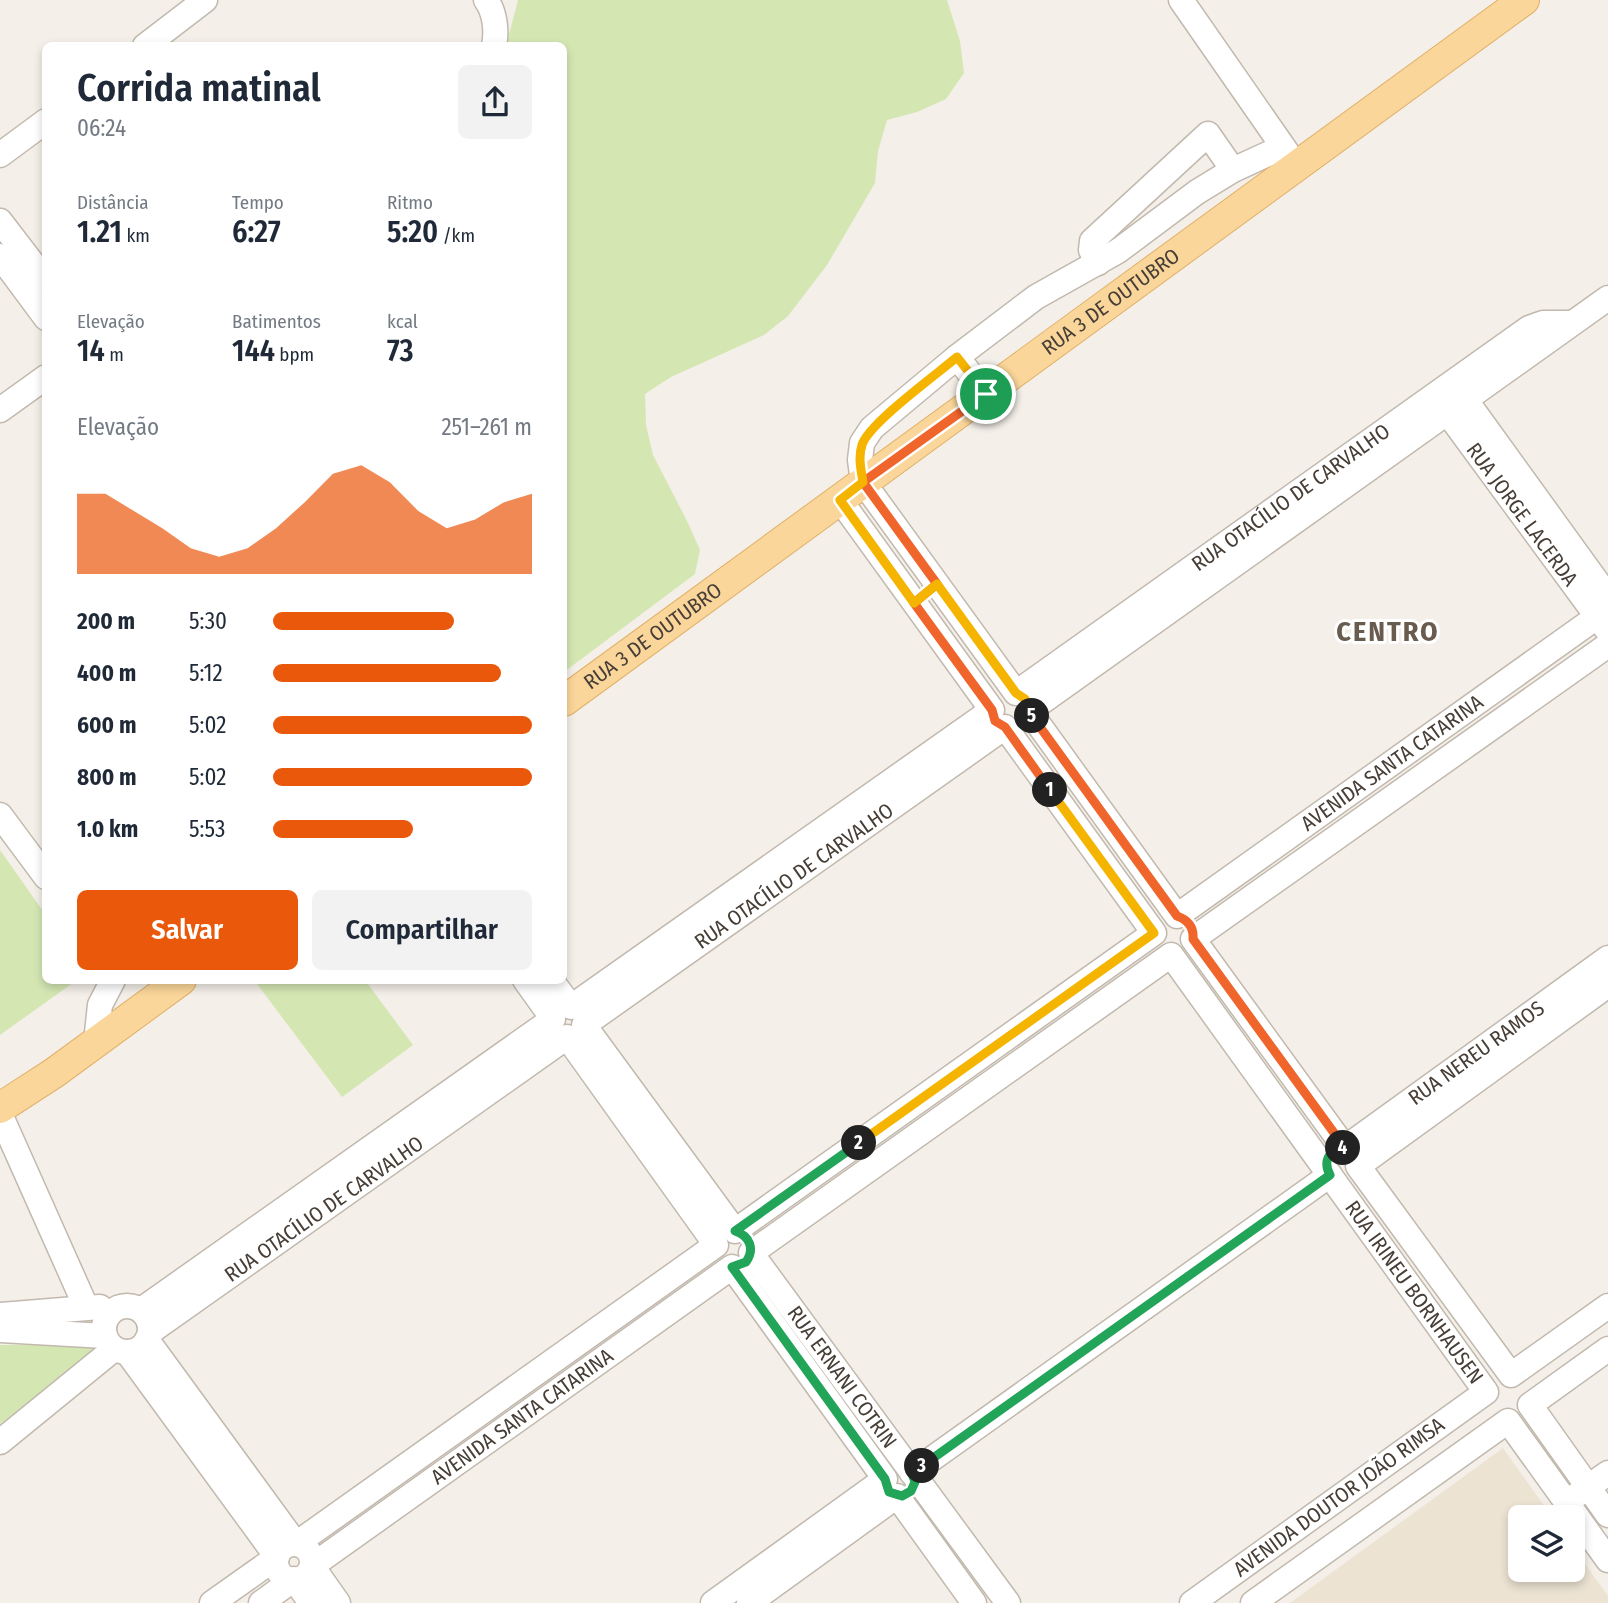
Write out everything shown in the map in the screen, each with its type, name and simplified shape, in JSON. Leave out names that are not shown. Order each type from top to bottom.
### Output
[{"type":"main road","name":"RUA 3 DE OUTUBRO","points":[[567,699],[986,394],[1290,157],[1524,0]]},
{"type":"main road","points":[[0,1108],[176,984]]},
{"type":"street","points":[[150,42],[205,0]]},
{"type":"street","points":[[486,0],[494,20],[495,41]]},
{"type":"street","points":[[1177,916],[1165,918],[1154,933],[1160,950],[1171,955],[1188,950],[1193,939],[1192,927],[1177,916],[863,482],[860,460],[862,443],[872,428],[957,357],[1036,298],[1132,242],[1176,207],[1233,170],[1290,157],[1181,0]]},
{"type":"street","points":[[0,155],[42,124]]},
{"type":"street","points":[[1098,263],[1091,250],[1092,241],[1208,134],[1233,170]]},
{"type":"street","points":[[0,221],[42,276]]},
{"type":"street","points":[[0,256],[42,313]]},
{"type":"street","name":"RUA OTACÍLIO DE CARVALHO","points":[[0,1442],[129,1332],[998,719],[1021,725],[1022,702],[1451,398],[1529,328],[1543,323],[1571,323],[1608,298]]},
{"type":"street","points":[[957,357],[986,394]]},
{"type":"street","points":[[0,410],[42,380]]},
{"type":"street","name":"RUA JORGE LACERDA","points":[[1451,398],[1605,614]]},
{"type":"street","points":[[840,500],[1154,933]]},
{"type":"street","points":[[914,603],[937,584]]},
{"type":"street","name":"AVENIDA SANTA CATARINA","points":[[1177,916],[1605,614]]},
{"type":"street","name":"AVENIDA SANTA CATARINA","points":[[1193,939],[1608,645]]},
{"type":"street","points":[[1530,665],[1546,689]]},
{"type":"street","points":[[1439,729],[1456,753]]},
{"type":"street","points":[[1062,806],[1085,789]]},
{"type":"street","points":[[0,815],[42,872]]},
{"type":"street","points":[[1308,823],[1324,846]]},
{"type":"street","name":"AVENIDA SANTA CATARINA","points":[[212,1603],[1154,933]]},
{"type":"street","name":"RUA IRINEU BORNHAUSEN","points":[[1193,939],[1511,1375]]},
{"type":"street","name":"AVENIDA SANTA CATARINA","points":[[261,1603],[1171,955]]},
{"type":"street","name":"RUA IRINEU BORNHAUSEN","points":[[1171,955],[1486,1392]]},
{"type":"street","name":"RUA NEREU RAMOS","points":[[1330,1175],[1326,1166],[1328,1156],[1335,1149],[1352,1157],[1489,1058],[1608,958]]},
{"type":"street","points":[[96,1042],[100,1005],[111,984]]},
{"type":"street","points":[[529,984],[569,1022],[726,1238],[746,1236],[751,1247],[742,1260]]},
{"type":"street","points":[[553,984],[569,1022]]},
{"type":"street","name":"RUA NEREU RAMOS","points":[[1489,1058],[1608,985]]},
{"type":"street","points":[[1272,1096],[1294,1078]]},
{"type":"street","points":[[0,1114],[86,1307]]},
{"type":"street","points":[[713,1603],[787,1563],[891,1488],[907,1494],[914,1487],[912,1473],[1330,1175]]},
{"type":"street","name":"RUA ERNANI COTRIN","points":[[742,1260],[806,1328],[1008,1603]]},
{"type":"street","name":"RUA ERNANI COTRIN","points":[[742,1260],[786,1342],[974,1603]]},
{"type":"street","points":[[1511,1375],[1608,1306]]},
{"type":"street","points":[[0,1315],[86,1307],[129,1332],[286,1550],[280,1572],[289,1578],[303,1573]]},
{"type":"street","points":[[786,1342],[806,1328]]},
{"type":"street","points":[[0,1330],[129,1332]]},
{"type":"street","points":[[1508,1421],[1522,1416],[1530,1405],[1608,1349]]},
{"type":"street","points":[[1608,1515],[1598,1480],[1530,1405],[1528,1385],[1511,1375],[1504,1375],[1493,1381],[1485,1399],[1490,1411],[1508,1421],[1608,1560]]},
{"type":"street","points":[[830,1403],[851,1389]]},
{"type":"street","name":"AVENIDA DOUTOR JOÃO RIMSA","points":[[1192,1603],[1486,1392]]},
{"type":"street","name":"AVENIDA DOUTOR JOÃO RIMSA","points":[[1253,1603],[1508,1421]]},
{"type":"street","points":[[1566,1503],[1598,1480]]},
{"type":"street","points":[[944,1561],[966,1545]]},
{"type":"street","points":[[749,1603],[787,1563]]},
{"type":"street","points":[[303,1573],[312,1603]]},
{"type":"street","points":[[303,1573],[338,1603]]},
{"type":"shaded area","points":[[1503,1448],[1543,1505],[1508,1505],[1508,1582],[1585,1582],[1585,1564],[1608,1596],[1608,1603],[1290,1603]]},
{"type":"green space","points":[[518,0],[947,0],[960,41],[964,73],[946,99],[917,112],[887,120],[878,151],[875,183],[827,265],[788,316],[764,335],[671,377],[645,394],[646,425],[653,455],[700,550],[695,574],[567,670],[567,42],[507,42]]},
{"type":"green space","points":[[0,850],[42,910],[42,984],[71,984],[0,1035]]},
{"type":"green space","points":[[257,984],[368,984],[413,1045],[342,1097]]},
{"type":"green space","points":[[0,1345],[75,1345],[97,1348],[85,1364],[0,1424]]},
{"type":"district","name":"CENTRO","points":[[1388,631]]},
{"type":"route","points":[[986,394],[863,482],[937,584],[914,603],[992,710],[995,721],[1005,727],[1154,933],[735,1231],[750,1241],[751,1253],[742,1265],[732,1267],[885,1479],[886,1488],[897,1496],[907,1494],[914,1487],[912,1473],[1330,1175],[1326,1166],[1328,1156],[1335,1149],[1345,1148],[1193,939],[1192,927],[1177,916],[1028,710],[1025,699],[1016,693],[937,584],[914,603],[840,500],[863,482],[860,460],[862,443],[872,428],[957,357],[986,394]]}]
